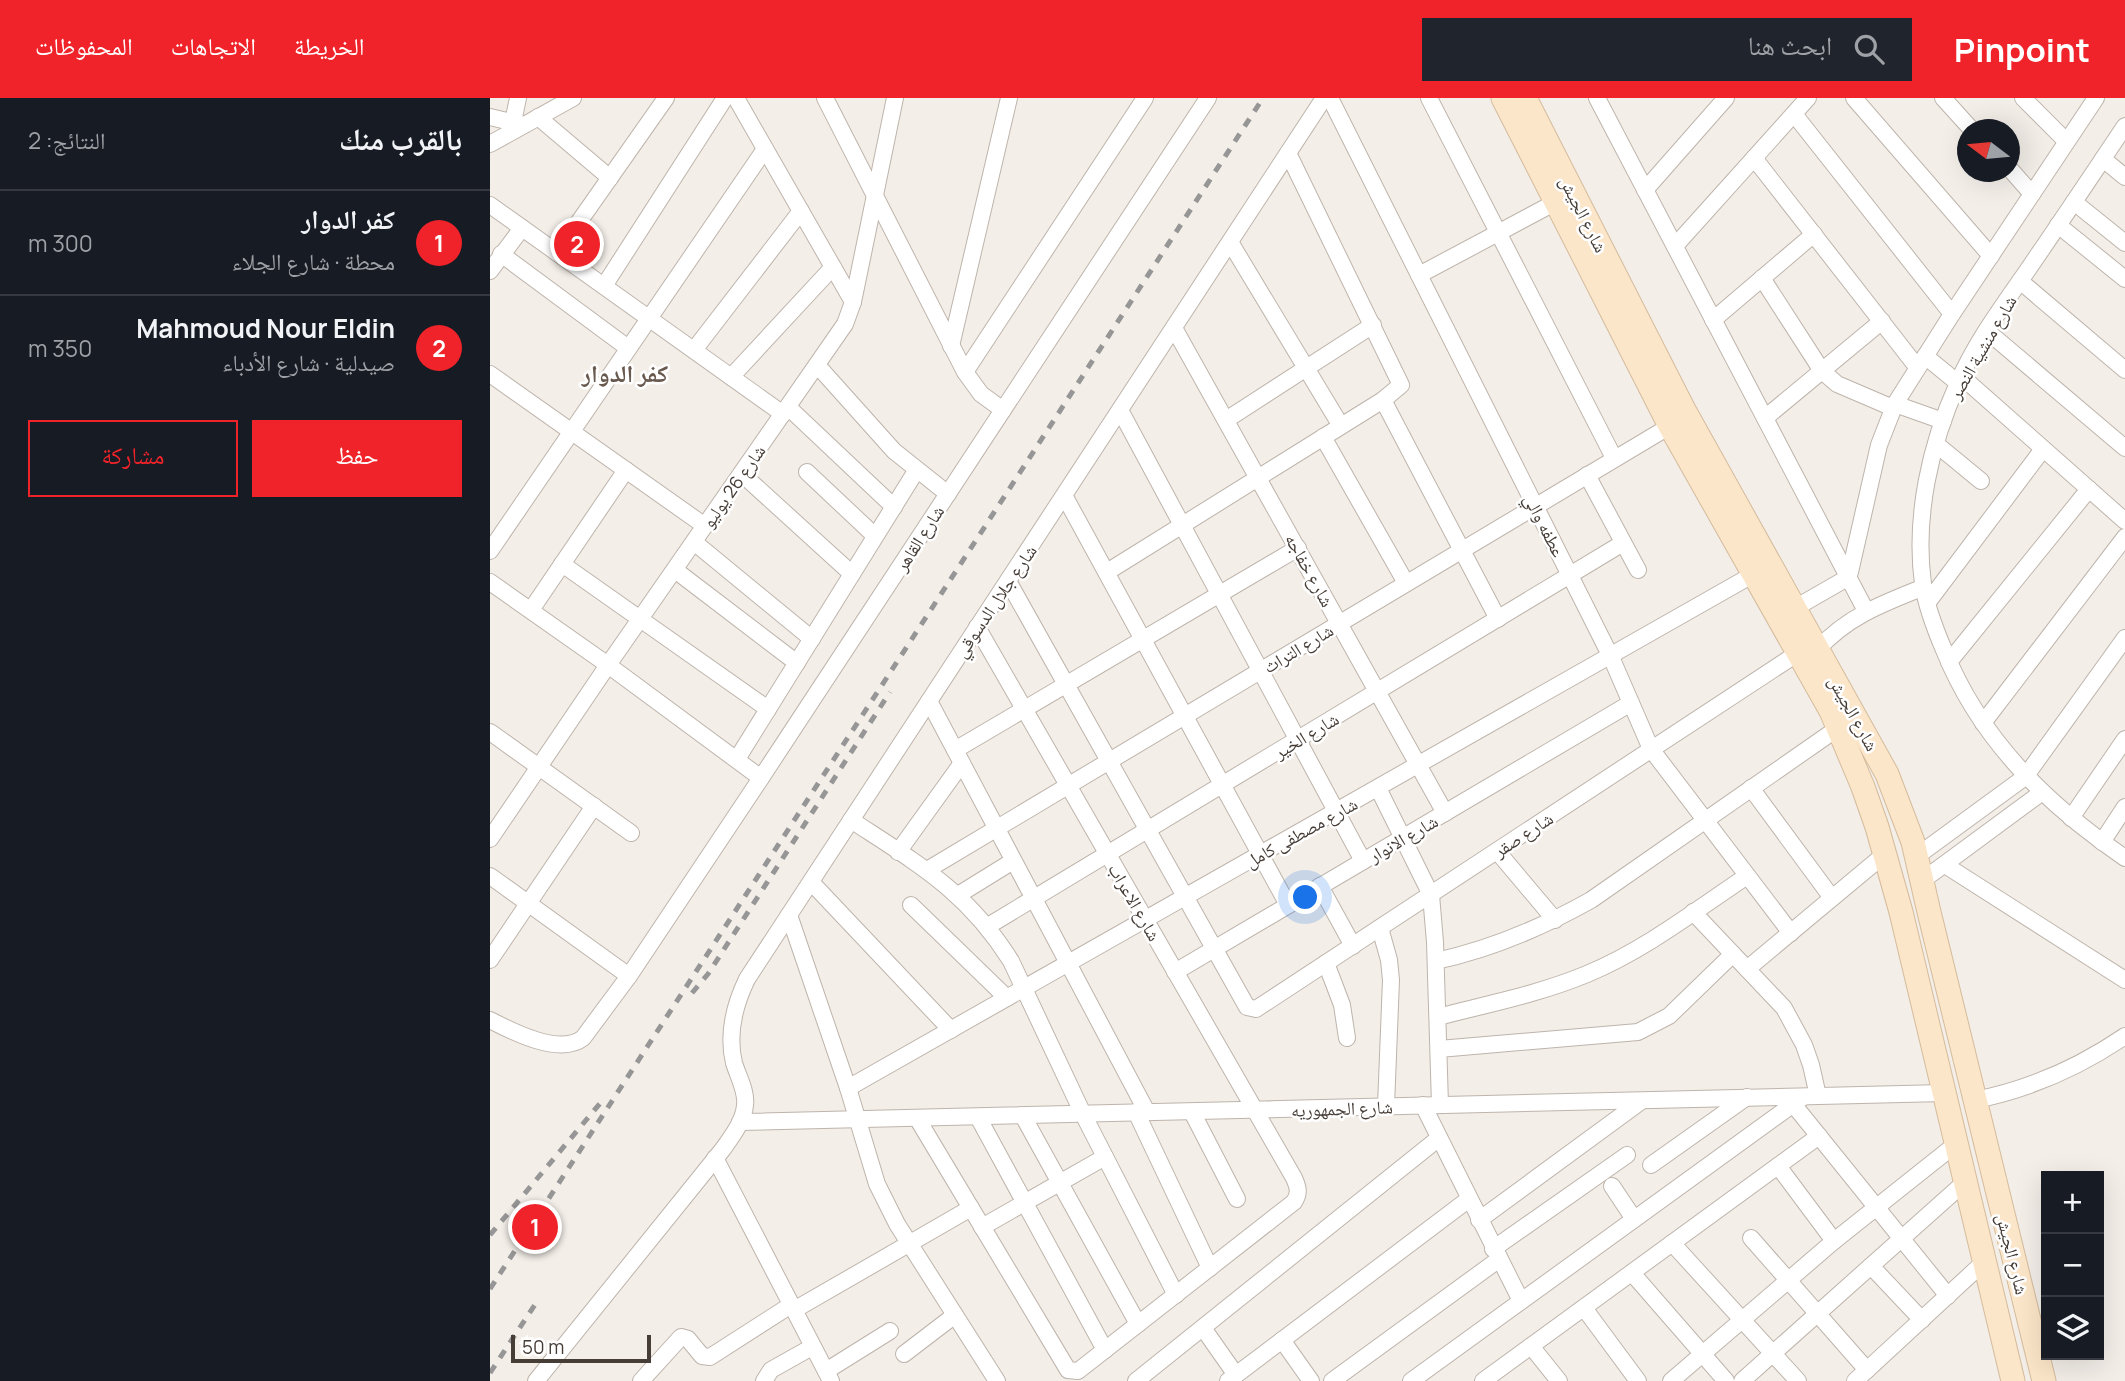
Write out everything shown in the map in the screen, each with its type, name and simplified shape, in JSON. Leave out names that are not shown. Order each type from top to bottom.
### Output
[{"type":"main road","name":"شارع الجيش","points":[[1503,98],[1670,426],[1754,575],[1787,613]]},
{"type":"main road","name":"شارع الجيش","points":[[1525,98],[1787,613],[1808,651],[1887,774],[1901,807],[1923,880],[2044,1381]]},
{"type":"main road","name":"شارع الجيش","points":[[1808,651],[1863,788],[1885,854],[2013,1381]]},
{"type":"street","points":[[519,98],[525,121]]},
{"type":"street","points":[[490,144],[525,121],[573,98]]},
{"type":"street","points":[[557,253],[666,98]]},
{"type":"street","points":[[604,286],[725,98]]},
{"type":"street","points":[[736,98],[853,302]]},
{"type":"street","points":[[825,98],[965,372],[981,394],[1003,410]]},
{"type":"street","name":"شارع 26 يوليو","points":[[490,839],[845,324],[853,302],[895,98]]},
{"type":"street","points":[[951,346],[1009,98]]},
{"type":"street","points":[[965,372],[1144,98]]},
{"type":"street","name":"شارع القاهر","points":[[490,1020],[536,1040],[566,1046],[583,1038],[629,976],[761,778],[1208,98]]},
{"type":"street","name":"شارع جلال الدسوقي","points":[[740,1122],[746,1105],[732,1044],[735,1010],[747,979],[1325,98]]},
{"type":"street","name":"عطفه والي","points":[[1330,98],[1611,657],[1651,749],[1791,933]]},
{"type":"street","points":[[1430,98],[1614,458]]},
{"type":"street","points":[[1597,98],[1866,611]]},
{"type":"street","points":[[1645,190],[1726,98]]},
{"type":"street","points":[[1675,246],[1808,98]]},
{"type":"street","points":[[1854,98],[1991,256]]},
{"type":"street","points":[[1943,98],[1962,119]]},
{"type":"street","points":[[2023,98],[2066,142]]},
{"type":"street","points":[[1787,613],[1848,576],[1853,564],[1879,445],[1894,406],[2096,98]]},
{"type":"street","points":[[1794,114],[1952,314]]},
{"type":"street","points":[[490,117],[525,121],[610,178]]},
{"type":"street","name":"شارع منشية النصر","points":[[2125,127],[1987,331],[1959,380],[1936,444],[1923,509],[1921,542],[1926,595],[1949,662],[1983,723],[2025,777],[2041,793],[2125,858]]},
{"type":"street","points":[[490,551],[765,149]]},
{"type":"street","points":[[1107,572],[1400,387],[1401,383],[1288,153]]},
{"type":"street","points":[[1754,158],[1882,321],[1921,362],[1959,380],[2125,521]]},
{"type":"street","points":[[2103,159],[2125,177]]},
{"type":"street","points":[[2020,180],[2032,194]]},
{"type":"street","points":[[1419,275],[1556,202]]},
{"type":"street","points":[[2074,202],[2125,243]]},
{"type":"street","points":[[490,205],[732,377],[785,411],[894,507]]},
{"type":"street","points":[[694,350],[801,211]]},
{"type":"street","points":[[2058,225],[2125,279]]},
{"type":"street","points":[[490,271],[522,228]]},
{"type":"street","points":[[1713,320],[1815,234]]},
{"type":"street","points":[[1230,242],[1341,426]]},
{"type":"street","points":[[501,254],[628,348]]},
{"type":"street","points":[[732,377],[833,267]]},
{"type":"street","points":[[1762,278],[1822,371],[1837,384],[1943,421]]},
{"type":"street","points":[[2020,281],[2125,370]]},
{"type":"street","points":[[1765,418],[1882,321]]},
{"type":"street","points":[[1226,420],[1373,325]]},
{"type":"street","name":"شارع خفاجه","points":[[1174,328],[1445,813]]},
{"type":"street","points":[[1987,331],[2125,448]]},
{"type":"street","points":[[817,365],[884,440],[916,471],[947,494]]},
{"type":"street","points":[[490,374],[705,526]]},
{"type":"street","points":[[1383,400],[1498,619]]},
{"type":"street","points":[[1121,410],[1363,861]]},
{"type":"street","name":"شارع التراث","points":[[927,870],[1670,426]]},
{"type":"street","points":[[1323,437],[1406,583]]},
{"type":"street","points":[[1936,444],[1981,481]]},
{"type":"street","points":[[1926,595],[2043,449]]},
{"type":"street","points":[[531,610],[626,471]]},
{"type":"street","points":[[737,760],[916,471]]},
{"type":"street","points":[[807,472],[875,536]]},
{"type":"street","points":[[742,474],[852,573]]},
{"type":"street","points":[[1587,475],[1638,570]]},
{"type":"street","points":[[1949,662],[2089,489]]},
{"type":"street","points":[[1065,497],[1288,905]]},
{"type":"street","points":[[1983,723],[2125,537]]},
{"type":"street","points":[[694,542],[813,639]]},
{"type":"street","name":"شارع الخير","points":[[988,926],[1623,543]]},
{"type":"street","points":[[898,852],[958,757],[1067,684],[1298,548]]},
{"type":"street","points":[[562,564],[768,709]]},
{"type":"street","points":[[675,570],[797,663]]},
{"type":"street","name":"شارع مصطفى كامل","points":[[848,1088],[1754,575]]},
{"type":"street","points":[[1008,581],[1215,948]]},
{"type":"street","points":[[490,582],[761,778]]},
{"type":"street","name":"شارع صقر","points":[[1215,948],[1247,1007],[1256,1009],[1651,749],[1808,651],[1840,627],[1866,611],[1926,595]]},
{"type":"street","name":"شارع الاعراب","points":[[977,627],[1298,1188],[1298,1196],[1294,1202],[1210,1268]]},
{"type":"street","points":[[1917,856],[2025,777],[2125,638]]},
{"type":"street","points":[[916,1118],[1068,1370],[1078,1371],[1210,1268],[1141,1112],[1068,964],[929,701]]},
{"type":"street","name":"شارع الانوار","points":[[1175,972],[1631,703]]},
{"type":"street","points":[[1436,961],[1500,944],[1555,920],[1591,900],[1838,728]]},
{"type":"street","points":[[490,732],[631,834]]},
{"type":"street","points":[[2071,818],[2125,739]]},
{"type":"street","points":[[1751,788],[1832,898]]},
{"type":"street","points":[[1378,789],[1431,895],[1436,961],[1440,1105]]},
{"type":"street","points":[[1923,880],[2041,793]]},
{"type":"street","points":[[490,960],[594,806]]},
{"type":"street","points":[[2102,842],[2125,807]]},
{"type":"street","points":[[851,820],[927,870],[958,895],[988,926],[1011,961],[1083,1114],[1176,1295]]},
{"type":"street","points":[[1497,851],[1555,920]]},
{"type":"street","points":[[1747,969],[1885,854]]},
{"type":"street","points":[[958,895],[1013,861]]},
{"type":"street","points":[[1945,865],[2125,981]]},
{"type":"street","points":[[490,876],[629,976]]},
{"type":"street","points":[[1438,1017],[1529,994],[1590,973],[1637,948],[1747,876]]},
{"type":"street","points":[[811,882],[951,1030]]},
{"type":"street","points":[[1320,886],[1353,946]]},
{"type":"street","points":[[911,905],[1007,998]]},
{"type":"street","points":[[1693,912],[1784,1008],[1795,1026],[1811,1065],[1805,1099],[1819,1136],[1948,1296]]},
{"type":"street","points":[[789,915],[848,1088],[877,1184],[910,1243],[997,1381]]},
{"type":"street","points":[[1380,928],[1389,960],[1391,980],[1386,1106]]},
{"type":"street","points":[[1439,1049],[1627,1033],[1648,1028],[1669,1016],[1733,954]]},
{"type":"street","points":[[1326,963],[1342,1005],[1347,1038]]},
{"type":"street","points":[[1975,1100],[2057,1076],[2125,1036]]},
{"type":"street","name":"شارع الجمهوريه","points":[[740,1122],[1747,1097],[1805,1099],[1944,1093]]},
{"type":"street","points":[[1651,1165],[1747,1097]]},
{"type":"street","points":[[1411,1381],[1805,1099]]},
{"type":"street","points":[[1479,1220],[1640,1101]]},
{"type":"street","points":[[1423,1105],[1521,1301]]},
{"type":"street","points":[[1192,1112],[1237,1199]]},
{"type":"street","points":[[1023,1116],[1138,1324]]},
{"type":"street","points":[[978,1117],[1105,1350]]},
{"type":"street","points":[[536,1381],[715,1158],[740,1122]]},
{"type":"street","points":[[1483,1381],[1502,1376],[1531,1346],[1819,1136]]},
{"type":"street","points":[[1136,1381],[1439,1138]]},
{"type":"street","points":[[1671,1381],[1834,1241],[1956,1144]]},
{"type":"street","points":[[1332,1381],[1627,1155]]},
{"type":"street","points":[[982,1227],[1105,1157]]},
{"type":"street","points":[[715,1158],[828,1376],[890,1331]]},
{"type":"street","points":[[1778,1166],[1834,1241]]},
{"type":"street","points":[[1742,1381],[1965,1182]]},
{"type":"street","points":[[1612,1186],[1634,1219]]},
{"type":"street","points":[[1203,1328],[1232,1378],[1469,1199]]},
{"type":"street","points":[[641,1381],[681,1337],[688,1339],[702,1356],[710,1357],[971,1208]]},
{"type":"street","points":[[1751,1238],[1818,1314],[1861,1375],[1984,1262]]},
{"type":"street","points":[[1672,1243],[1798,1381]]},
{"type":"street","points":[[1871,1266],[1922,1320]]},
{"type":"street","points":[[1632,1273],[1726,1381]]},
{"type":"street","points":[[1584,1308],[1638,1381]]},
{"type":"street","points":[[904,1354],[956,1315]]},
{"type":"street","points":[[1282,1340],[1311,1381]]},
{"type":"street","points":[[1531,1346],[1559,1381]]},
{"type":"street","points":[[764,1381],[771,1370],[812,1347]]},
{"type":"railway","points":[[490,1289],[1263,98]]},
{"type":"railway","points":[[692,993],[708,974],[890,692]]},
{"type":"railway","points":[[490,1235],[602,1101]]},
{"type":"railway","points":[[490,1373],[538,1300]]},
{"type":"place","name":"Mahmoud Nour Eldin","points":[[577,244]]},
{"type":"place","name":"كفر الدوار","points":[[535,1227]]},
{"type":"district","name":"كفر الدوار","points":[[625,372]]}]
